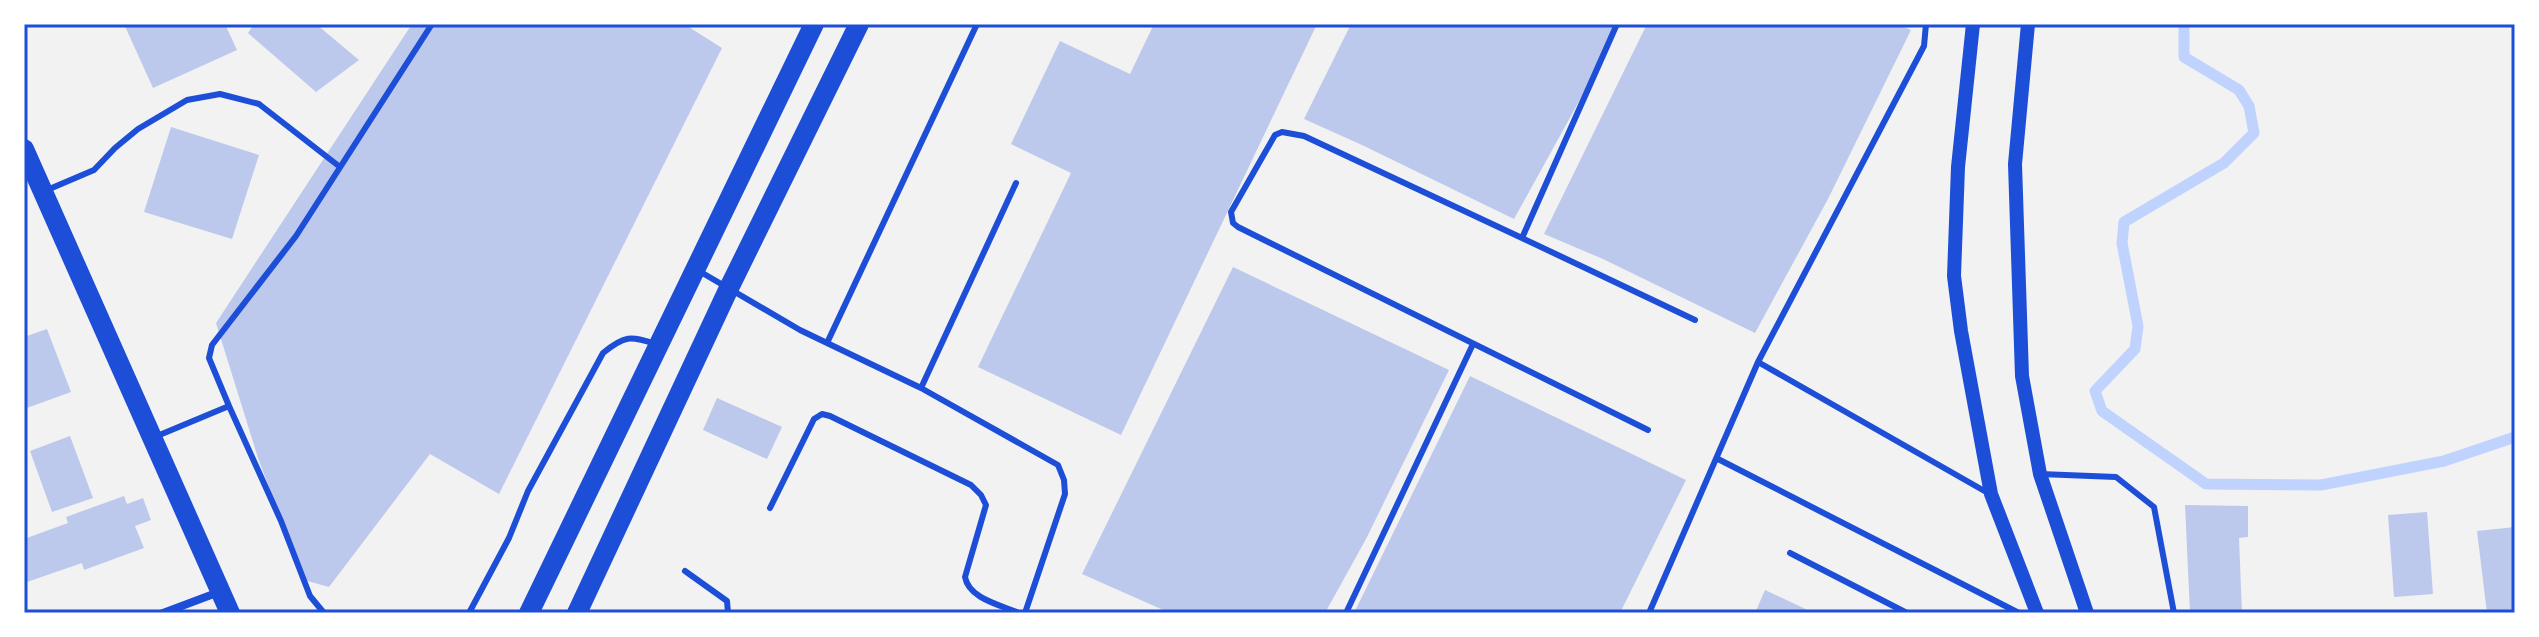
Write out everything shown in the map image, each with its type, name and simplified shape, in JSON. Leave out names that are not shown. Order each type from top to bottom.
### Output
[{"type":"main road","points":[[529,613],[814,24]]},
{"type":"main road","points":[[577,613],[729,288],[859,24]]},
{"type":"main road","points":[[24,149],[230,613]]},
{"type":"street","points":[[1973,24],[1958,167],[1954,276],[1991,494],[2037,613]]},
{"type":"street","points":[[2028,24],[2015,164],[2022,376],[2040,474],[2087,613]]},
{"type":"street","points":[[163,613],[220,591]]},
{"type":"lane","points":[[324,613],[310,596],[281,521],[209,358],[209,351],[296,236],[432,24]]},
{"type":"lane","points":[[827,343],[977,24]]},
{"type":"lane","points":[[1522,238],[1617,24]]},
{"type":"lane","points":[[1649,613],[1758,362],[1924,46],[1926,24]]},
{"type":"lane","points":[[44,192],[94,170],[138,129],[187,100],[220,94],[259,104],[340,167]]},
{"type":"lane","points":[[1648,430],[1238,227],[1231,219],[1231,212],[1275,135],[1282,132],[1304,136],[1695,320]]},
{"type":"lane","points":[[921,388],[1016,183]]},
{"type":"lane","points":[[695,268],[827,343],[921,388],[1058,465],[1065,494],[1022,613],[973,593],[967,586],[965,577],[986,505],[981,495],[971,485],[830,416],[822,414],[814,419],[770,508]]},
{"type":"lane","points":[[469,613],[509,538],[528,491],[603,353],[621,339],[633,337],[658,345]]},
{"type":"lane","points":[[1346,613],[1473,344]]},
{"type":"lane","points":[[1758,362],[1991,494]]},
{"type":"lane","points":[[154,438],[229,406]]},
{"type":"lane","points":[[1718,459],[2019,613]]},
{"type":"lane","points":[[2040,474],[2116,477],[2154,507],[2174,613]]},
{"type":"lane","points":[[1790,553],[1907,613]]},
{"type":"lane","points":[[685,571],[727,601],[728,613]]},
{"type":"building","points":[[124,24],[225,24],[237,50],[153,88]]},
{"type":"building","points":[[254,24],[316,24],[359,60],[316,92],[248,33]]},
{"type":"building","points":[[412,24],[684,24],[722,48],[499,494],[430,454],[329,587],[304,580],[258,458],[216,323]]},
{"type":"building","points":[[1154,24],[1317,24],[1121,435],[978,367],[1071,173],[1011,144],[1060,41],[1130,74]]},
{"type":"building","points":[[1351,24],[1618,24],[1514,219],[1304,119]]},
{"type":"building","points":[[1647,24],[1897,24],[1911,30],[1828,199],[1755,333],[1603,259],[1544,234]]},
{"type":"building","points":[[171,127],[259,155],[232,239],[144,212]]},
{"type":"building","points":[[1233,267],[1449,370],[1366,539],[1325,613],[1170,613],[1082,574]]},
{"type":"building","points":[[47,329],[71,392],[24,409],[24,337]]},
{"type":"building","points":[[1470,376],[1686,480],[1620,613],[1354,613]]},
{"type":"building","points":[[717,398],[782,427],[767,459],[703,430]]},
{"type":"building","points":[[70,436],[93,498],[52,512],[30,451]]},
{"type":"building","points":[[124,496],[127,504],[143,498],[151,520],[135,526],[144,548],[84,570],[82,563],[24,583],[24,539],[68,523],[66,517]]},
{"type":"building","points":[[2185,505],[2248,506],[2248,537],[2239,538],[2242,613],[2190,613]]},
{"type":"building","points":[[2427,512],[2433,594],[2394,597],[2388,515]]},
{"type":"building","points":[[2515,527],[2515,613],[2487,613],[2477,531]]},
{"type":"building","points":[[1765,590],[1814,613],[1755,613]]},
{"type":"waterway","points":[[2184,24],[2184,57],[2239,90],[2249,106],[2254,133],[2224,163],[2124,222],[2122,243],[2138,326],[2135,349],[2095,391],[2102,411],[2206,484],[2321,485],[2444,461],[2515,437]]}]
